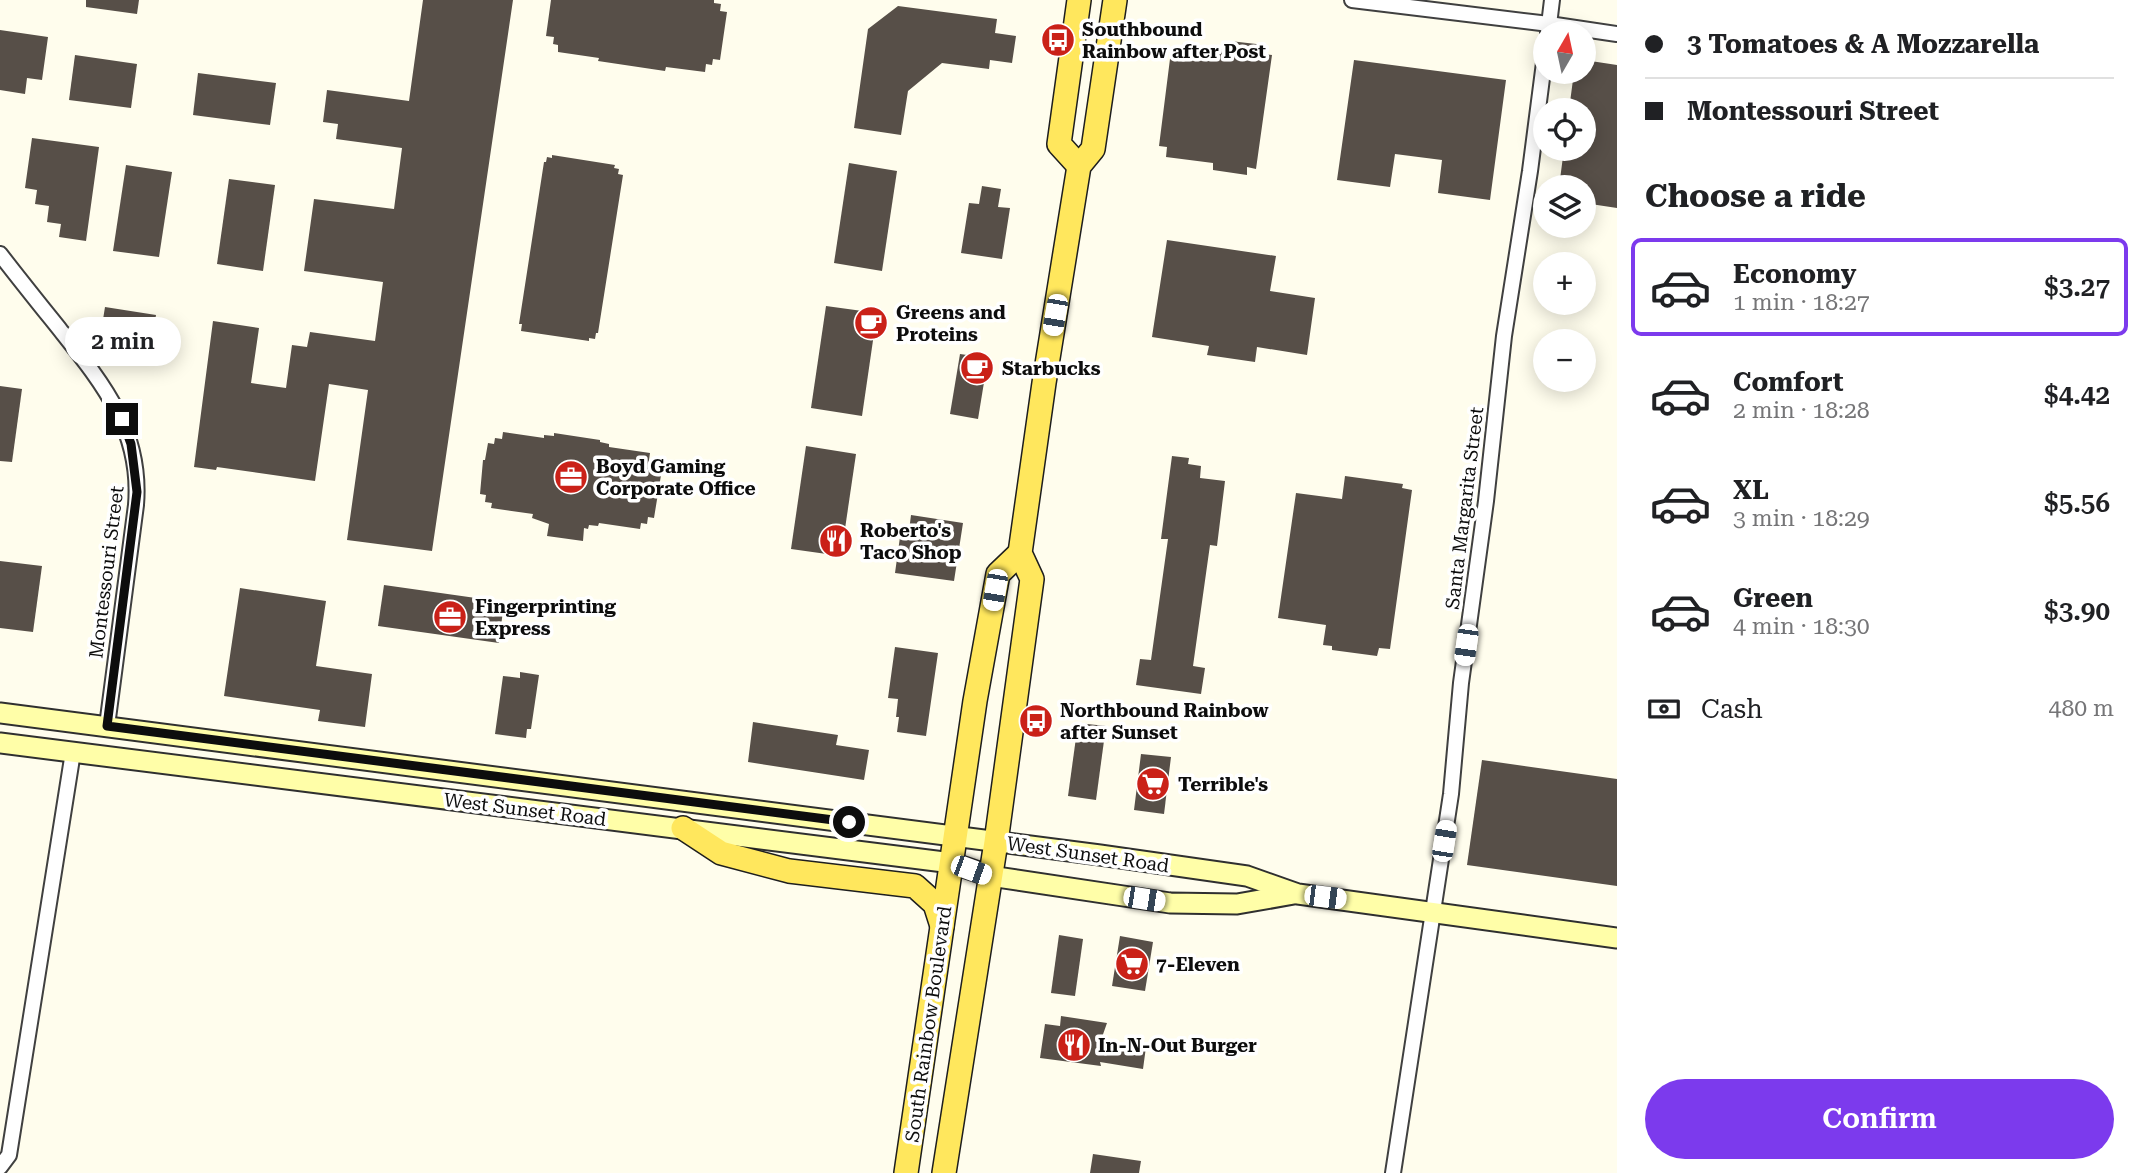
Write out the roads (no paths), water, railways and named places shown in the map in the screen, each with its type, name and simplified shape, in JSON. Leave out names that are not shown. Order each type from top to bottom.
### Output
[{"type":"main road","points":[[1079,0],[1059,144],[1079,166]]},
{"type":"main road","points":[[1099,0],[1113,10]]},
{"type":"main road","name":"South Rainbow Boulevard","points":[[944,1173],[996,842],[1031,579],[1020,553],[1044,383],[1079,166],[1093,149],[1113,10]]},
{"type":"main road","name":"South Rainbow Boulevard","points":[[906,1173],[975,701],[998,574],[1020,553]]},
{"type":"main road","name":"West Sunset Road","points":[[0,713],[1247,876],[1298,894],[1617,938]]},
{"type":"main road","name":"West Sunset Road","points":[[0,743],[951,863],[990,876],[1170,903],[1237,904],[1298,894]]},
{"type":"main road","points":[[415,795],[418,767]]},
{"type":"main road","points":[[687,802],[683,828],[722,853],[789,871],[915,886],[935,904],[943,929]]},
{"type":"street","points":[[1352,0],[1533,27]]},
{"type":"street","points":[[1550,21],[1552,0]]},
{"type":"street","points":[[1596,32],[1617,34]]},
{"type":"street","name":"Santa Margarita Street","points":[[1393,1173],[1451,794],[1461,683],[1486,501],[1504,336],[1541,84]]},
{"type":"street","name":"Montessouri Street","points":[[0,254],[104,386],[122,419],[131,444],[137,492],[107,726]]},
{"type":"street","points":[[0,1167],[9,1155],[73,752]]},
{"type":"place","name":"Southbound Rainbow after Post","points":[[1058,40]]},
{"type":"place","name":"Greens and Proteins","points":[[871,323]]},
{"type":"place","name":"Starbucks","points":[[977,368]]},
{"type":"place","name":"Boyd Gaming Corporate Office","points":[[571,477]]},
{"type":"place","name":"Roberto's Taco Shop","points":[[836,541]]},
{"type":"place","name":"Fingerprinting Express","points":[[450,617]]},
{"type":"place","name":"Northbound Rainbow after Sunset","points":[[1036,721]]},
{"type":"place","name":"Terrible's","points":[[1153,784]]},
{"type":"place","name":"7-Eleven","points":[[1132,964]]},
{"type":"place","name":"In-N-Out Burger","points":[[1074,1045]]}]
